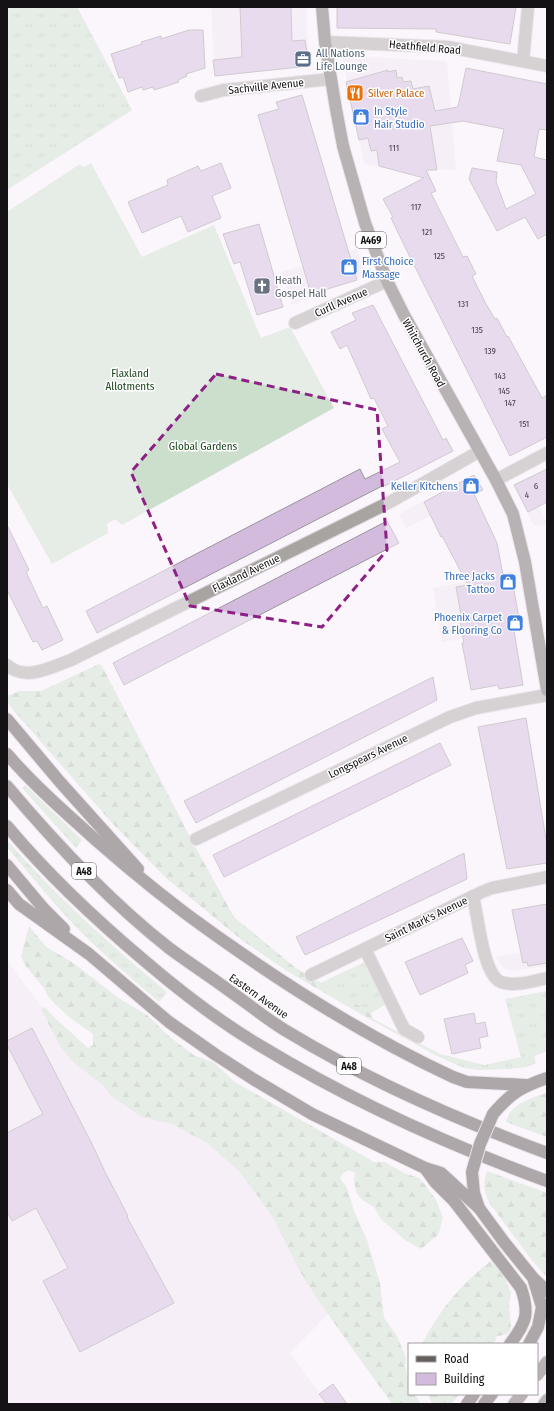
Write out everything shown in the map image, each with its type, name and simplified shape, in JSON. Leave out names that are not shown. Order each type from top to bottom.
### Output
[{"type":"highway","points":[[7,719],[60,782],[158,892]]},
{"type":"highway","points":[[7,754],[42,791],[95,840],[158,892],[234,949],[300,993],[394,1047],[439,1071],[460,1080],[482,1083],[526,1085]]},
{"type":"highway","name":"Eastern Avenue","points":[[7,786],[36,820],[82,869],[128,913],[169,948],[287,1032],[373,1078],[432,1106],[547,1153]]},
{"type":"highway","name":"A48","points":[[7,826],[58,882],[110,932],[212,1014],[258,1045],[360,1102],[417,1129],[547,1181]]},
{"type":"highway","points":[[7,865],[44,909],[89,954],[169,1022],[253,1079],[312,1114],[424,1168],[441,1173],[479,1208],[534,1279],[547,1291]]},
{"type":"highway","points":[[7,890],[19,904],[89,954]]},
{"type":"highway","points":[[479,1208],[474,1193],[472,1172],[480,1144],[493,1114],[505,1099],[526,1085],[547,1078]]},
{"type":"highway","points":[[424,1168],[454,1201],[521,1288],[525,1300],[525,1319],[519,1332],[511,1343]]},
{"type":"highway","points":[[530,1343],[538,1327],[542,1307],[534,1279]]},
{"type":"highway","points":[[467,1404],[473,1395]]},
{"type":"highway","points":[[484,1404],[491,1395]]},
{"type":"main road","name":"Whitchurch Road","points":[[322,7],[325,42],[342,139],[365,223],[387,281],[420,346],[508,502],[519,533],[547,690]]},
{"type":"main road","points":[[538,1374],[547,1362]]},
{"type":"main road","points":[[514,1404],[521,1395]]},
{"type":"main road","points":[[544,1404],[547,1400]]},
{"type":"street","points":[[522,61],[528,7]]},
{"type":"street","name":"Heathfield Road","points":[[325,42],[448,47],[547,66]]},
{"type":"street","name":"Sachville Avenue","points":[[202,96],[224,90],[331,79]]},
{"type":"street","name":"Curll Avenue","points":[[295,323],[387,281]]},
{"type":"street","name":"Flaxland Avenue","points":[[7,665],[20,672],[29,674],[39,672],[71,660],[390,502],[480,451]]},
{"type":"street","points":[[496,480],[547,453]]},
{"type":"street","name":"Longspears Avenue","points":[[196,839],[450,717],[476,708],[547,695]]},
{"type":"street","name":"Saint Mark's Avenue","points":[[311,975],[492,888],[547,877]]},
{"type":"street","points":[[473,896],[486,960],[494,976],[500,982],[509,984],[517,984],[547,978]]},
{"type":"street","points":[[365,949],[404,1029],[418,1037]]},
{"type":"highlighted area","points":[[216,374],[377,410],[387,550],[322,627],[190,606],[131,472]]},
{"type":"shaded area","points":[[211,7],[306,7],[309,63],[306,67],[215,76]]},
{"type":"shaded area","points":[[342,56],[447,61],[456,170],[391,169],[364,163]]},
{"type":"shaded area","points":[[357,249],[365,275],[292,305],[282,272]]},
{"type":"shaded area","points":[[474,475],[483,490],[406,528],[399,514]]},
{"type":"shaded area","points":[[525,479],[547,524],[534,526],[514,485]]},
{"type":"shaded area","points":[[511,573],[521,630],[442,642],[433,588]]},
{"type":"shaded area","points":[[547,948],[547,966],[513,971],[506,969],[499,963],[496,957]]},
{"type":"shaded area","points":[[7,961],[40,1005],[90,1050],[230,1128],[333,1309],[290,1353],[327,1404],[7,1404]]},
{"type":"green space","points":[[7,7],[77,7],[132,110],[7,190]]},
{"type":"green space","name":"Flaxland Allotments","points":[[91,163],[142,257],[214,225],[261,338],[290,327],[334,408],[122,525],[115,519],[107,524],[108,533],[52,564],[7,484],[7,212],[80,164],[84,167]]},
{"type":"green space","points":[[99,664],[102,666],[191,839],[234,917],[296,968],[371,1013],[373,1019],[364,1016],[287,971],[243,941],[166,878],[111,822],[7,698],[7,696],[20,691],[41,691]]},
{"type":"green space","points":[[7,698],[111,822],[14,711],[7,702]]},
{"type":"green space","points":[[25,785],[82,840],[76,848],[22,788]]},
{"type":"green space","points":[[7,840],[45,881],[84,919],[167,992],[159,1002],[84,935],[44,892],[7,847]]},
{"type":"green space","points":[[29,926],[46,947],[72,962],[120,999],[147,1015],[170,1037],[195,1056],[213,1062],[235,1082],[374,1162],[385,1162],[404,1173],[419,1178],[436,1200],[443,1218],[438,1235],[421,1249],[405,1240],[380,1218],[374,1207],[364,1201],[357,1194],[354,1183],[355,1173],[349,1170],[343,1173],[340,1178],[347,1188],[354,1211],[367,1240],[380,1283],[384,1318],[397,1336],[406,1358],[405,1366],[408,1379],[408,1395],[416,1395],[421,1404],[392,1404],[320,1303],[299,1270],[274,1219],[240,1172],[207,1143],[172,1124],[142,1117],[110,1095],[104,1086],[74,1063],[60,1046],[41,1009],[45,1007],[88,1048],[93,1045],[93,1034],[69,1017],[54,1003],[25,965],[21,956]]},
{"type":"green space","points":[[365,962],[387,1001],[385,1005],[371,1013],[320,983]]},
{"type":"green space","points":[[547,991],[547,1051],[534,1056],[536,1063],[527,1067],[478,1070],[464,1068],[435,1055],[364,1016],[373,1019],[440,1054],[484,1065],[521,1057],[505,999]]},
{"type":"green space","points":[[547,1093],[547,1137],[506,1122],[508,1116],[517,1106]]},
{"type":"green space","points":[[487,1171],[547,1193],[547,1277],[531,1259],[490,1204],[484,1188]]},
{"type":"green space","points":[[492,1260],[505,1278],[511,1293],[509,1304],[511,1328],[509,1332],[504,1335],[497,1336],[494,1343],[423,1343],[444,1308],[461,1288]]},
{"type":"green space","points":[[428,1395],[458,1395],[452,1404],[432,1404]]},
{"type":"building","points":[[240,7],[291,7],[292,41],[305,40],[309,66],[215,76],[213,60],[242,57]]},
{"type":"building","points":[[337,7],[516,7],[510,44],[436,32],[436,29],[337,28]]},
{"type":"building","points":[[189,30],[203,30],[205,68],[186,74],[187,76],[178,80],[179,82],[154,90],[153,87],[143,90],[142,87],[128,92],[123,77],[119,78],[111,54],[142,44],[141,42],[161,36],[161,39]]},
{"type":"building","points":[[466,68],[547,84],[547,130],[539,129],[534,157],[547,160],[547,234],[538,239],[525,217],[497,231],[469,179],[472,168],[497,172],[496,182],[506,209],[536,194],[521,165],[497,161],[504,129],[463,121],[430,126],[437,170],[426,170],[436,191],[431,193],[463,257],[467,256],[476,274],[472,276],[486,304],[495,319],[497,318],[507,337],[508,336],[542,398],[547,395],[547,437],[510,456],[405,247],[391,218],[393,217],[383,199],[424,178],[379,166],[377,150],[371,151],[368,138],[359,140],[346,82],[388,70],[388,72],[396,70],[397,78],[402,77],[403,82],[411,81],[413,89],[429,86],[435,111],[458,107]]},
{"type":"building","points":[[302,95],[357,280],[311,294],[258,115],[279,109],[276,102]]},
{"type":"building","points":[[221,163],[231,188],[212,196],[221,218],[188,232],[181,216],[142,233],[128,202],[168,185],[167,180],[198,166],[201,171]]},
{"type":"building","name":"Heath Gospel Hall","points":[[259,224],[283,307],[257,315],[240,262],[234,264],[223,234]]},
{"type":"building","points":[[373,305],[443,440],[446,438],[453,451],[97,633],[86,611],[360,469],[365,479],[400,462],[382,429],[388,426],[374,398],[371,399],[347,345],[340,349],[331,332],[356,320],[352,313]]},
{"type":"building","points":[[547,469],[547,502],[528,512],[514,485]]},
{"type":"building","points":[[474,475],[483,490],[474,494],[497,543],[503,575],[511,573],[521,630],[514,631],[523,685],[499,689],[498,685],[471,690],[462,643],[464,643],[459,615],[461,614],[456,587],[468,585],[442,536],[441,537],[424,502]]},
{"type":"building","points":[[387,521],[399,543],[124,685],[113,663]]},
{"type":"building","points":[[7,525],[29,570],[26,572],[43,608],[47,606],[63,640],[42,650],[37,641],[33,642],[7,590]]},
{"type":"building","points":[[433,677],[437,700],[196,823],[184,801]]},
{"type":"building","points":[[526,718],[547,845],[547,863],[507,869],[478,727]]},
{"type":"building","points":[[440,743],[451,765],[224,877],[213,855]]},
{"type":"building","points":[[464,853],[467,879],[305,955],[296,937]]},
{"type":"building","points":[[547,904],[547,963],[528,966],[527,962],[523,963],[512,910]]},
{"type":"building","points":[[462,938],[473,961],[465,965],[468,973],[420,995],[405,962]]},
{"type":"building","points":[[474,1013],[476,1024],[485,1022],[488,1036],[479,1038],[481,1048],[452,1054],[444,1019]]},
{"type":"building","points":[[32,1028],[92,1144],[128,1216],[127,1217],[174,1303],[80,1352],[43,1281],[68,1268],[36,1208],[12,1221],[7,1211],[7,1133],[43,1114],[7,1045],[7,1041]]},
{"type":"building","points":[[333,1384],[347,1404],[327,1404],[319,1394]]},
{"type":"place","name":"All Nations Life Lounge","points":[[303,59]]},
{"type":"place","name":"Silver Palace","points":[[355,93]]},
{"type":"place","name":"In Style Hair Studio","points":[[361,117]]},
{"type":"place","name":"First Choice Massage","points":[[349,267]]},
{"type":"place","name":"Heath Gospel Hall","points":[[262,286]]},
{"type":"place","name":"Keller Kitchens","points":[[471,486]]},
{"type":"place","name":"Three Jacks Tattoo","points":[[508,582]]},
{"type":"place","name":"Phoenix Carpet & Flooring Co","points":[[515,623]]},
{"type":"park label","name":"Global Gardens","points":[[203,446]]}]
